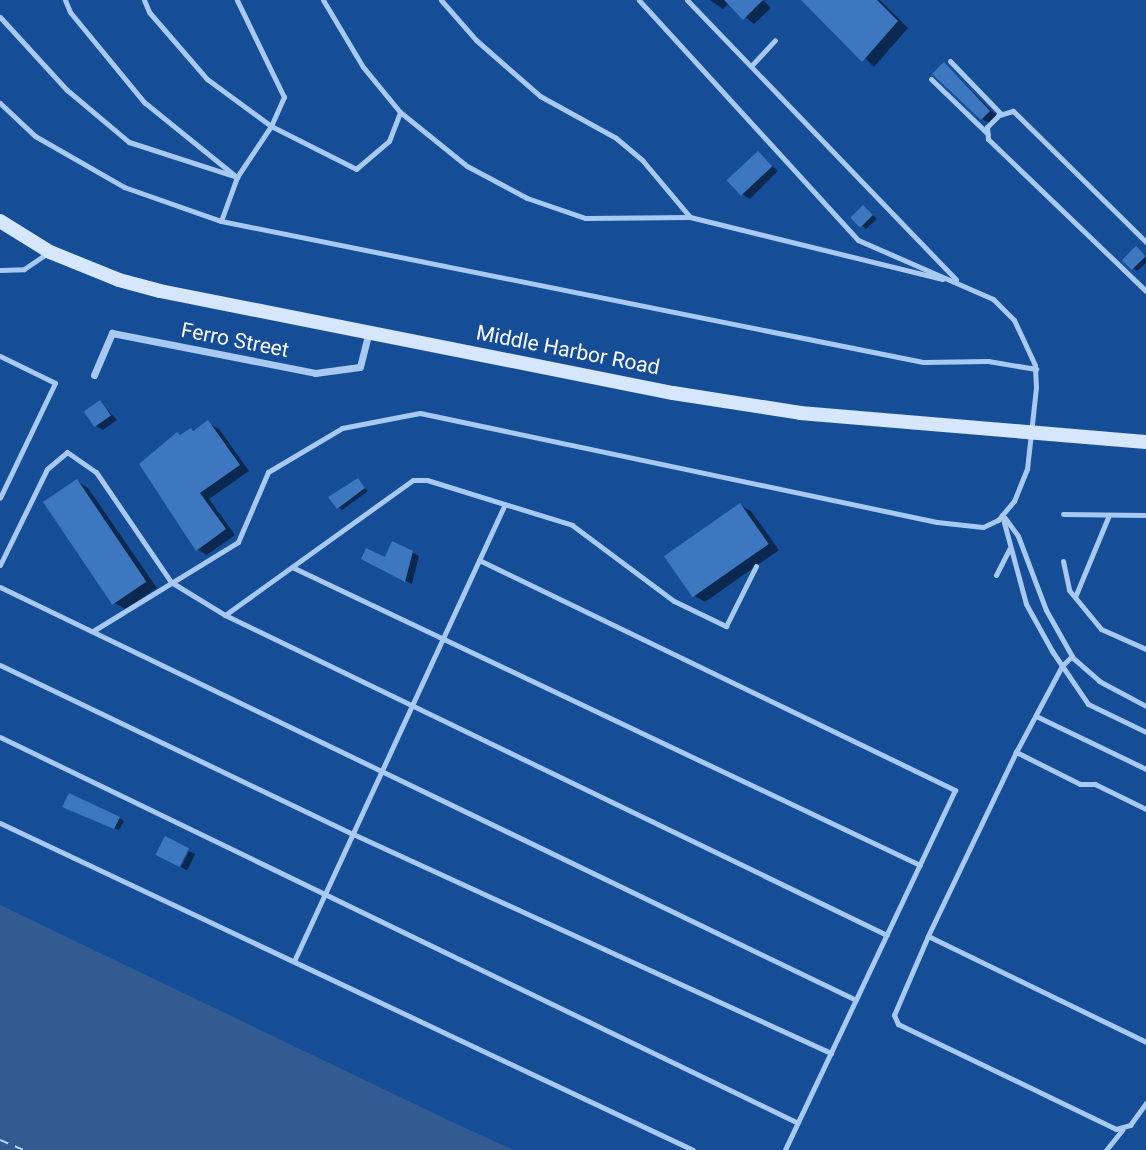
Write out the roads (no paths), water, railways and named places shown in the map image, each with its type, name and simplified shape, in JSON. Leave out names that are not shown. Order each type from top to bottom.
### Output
[{"type":"main road","name":"Middle Harbor Road","points":[[0,221],[50,252],[119,280],[673,393],[800,413],[1146,442]]},
{"type":"street","name":"Ferro Street","points":[[94,375],[112,333],[315,373],[360,368],[369,332]]},
{"type":"lane","points":[[65,0],[70,12],[144,102],[237,177]]},
{"type":"lane","points":[[144,0],[149,12],[207,79],[271,126],[356,169],[389,141],[400,112]]},
{"type":"lane","points":[[221,222],[237,177],[271,126],[284,97],[237,0]]},
{"type":"lane","points":[[323,0],[363,67],[400,112],[467,166],[527,198],[585,218],[690,217],[959,283]]},
{"type":"lane","points":[[441,0],[476,40],[540,96],[616,138],[643,161],[690,217]]},
{"type":"lane","points":[[93,632],[238,542],[268,472],[342,428],[420,413],[937,522],[983,527],[1002,514],[1014,501],[1027,469],[1034,432],[1036,369],[1014,320],[993,299],[858,240],[639,0]]},
{"type":"lane","points":[[687,0],[959,283]]},
{"type":"lane","points":[[0,17],[67,90],[129,142],[237,177]]},
{"type":"lane","points":[[751,66],[775,40]]},
{"type":"lane","points":[[950,61],[1002,114]]},
{"type":"lane","points":[[931,79],[988,134]]},
{"type":"lane","points":[[0,103],[35,136],[124,187],[221,222],[923,362],[988,361],[1036,369]]},
{"type":"lane","points":[[1146,242],[1013,111],[1002,114],[987,127],[988,139],[1086,237],[1146,291]]},
{"type":"lane","points":[[0,270],[24,269],[50,252]]},
{"type":"lane","points":[[0,356],[55,383],[0,498]]},
{"type":"lane","points":[[0,565],[47,469],[66,452],[96,472],[172,582],[225,615],[887,935]]},
{"type":"lane","points":[[225,615],[413,480],[427,480],[572,525],[674,601],[726,626],[756,566]]},
{"type":"lane","points":[[294,961],[505,504]]},
{"type":"lane","points":[[1002,514],[1026,604],[1062,666],[1088,704],[1146,732]]},
{"type":"lane","points":[[1002,514],[1018,536],[1045,610],[1072,656],[1099,681],[1146,706]]},
{"type":"lane","points":[[1063,514],[1146,515]]},
{"type":"lane","points":[[1075,597],[1109,515]]},
{"type":"lane","points":[[996,575],[1010,548]]},
{"type":"lane","points":[[479,560],[955,790],[785,1150]]},
{"type":"lane","points":[[1063,561],[1069,590],[1101,629],[1146,649]]},
{"type":"lane","points":[[292,567],[442,641],[920,865]]},
{"type":"lane","points":[[0,587],[856,1000]]},
{"type":"lane","points":[[1072,656],[1062,666],[1016,752],[928,936],[894,1014],[898,1024],[1122,1130]]},
{"type":"lane","points":[[0,665],[353,834],[831,1053]]},
{"type":"lane","points":[[1035,716],[1146,769]]},
{"type":"lane","points":[[0,737],[798,1123]]},
{"type":"lane","points":[[1016,752],[1080,784],[1095,784],[1146,809]]},
{"type":"lane","points":[[0,822],[693,1150]]},
{"type":"lane","points":[[928,936],[1146,1042]]},
{"type":"lane","points":[[1106,1150],[1146,1102]]},
{"type":"water","points":[[0,905],[450,1121],[513,1150],[0,1150]]}]
